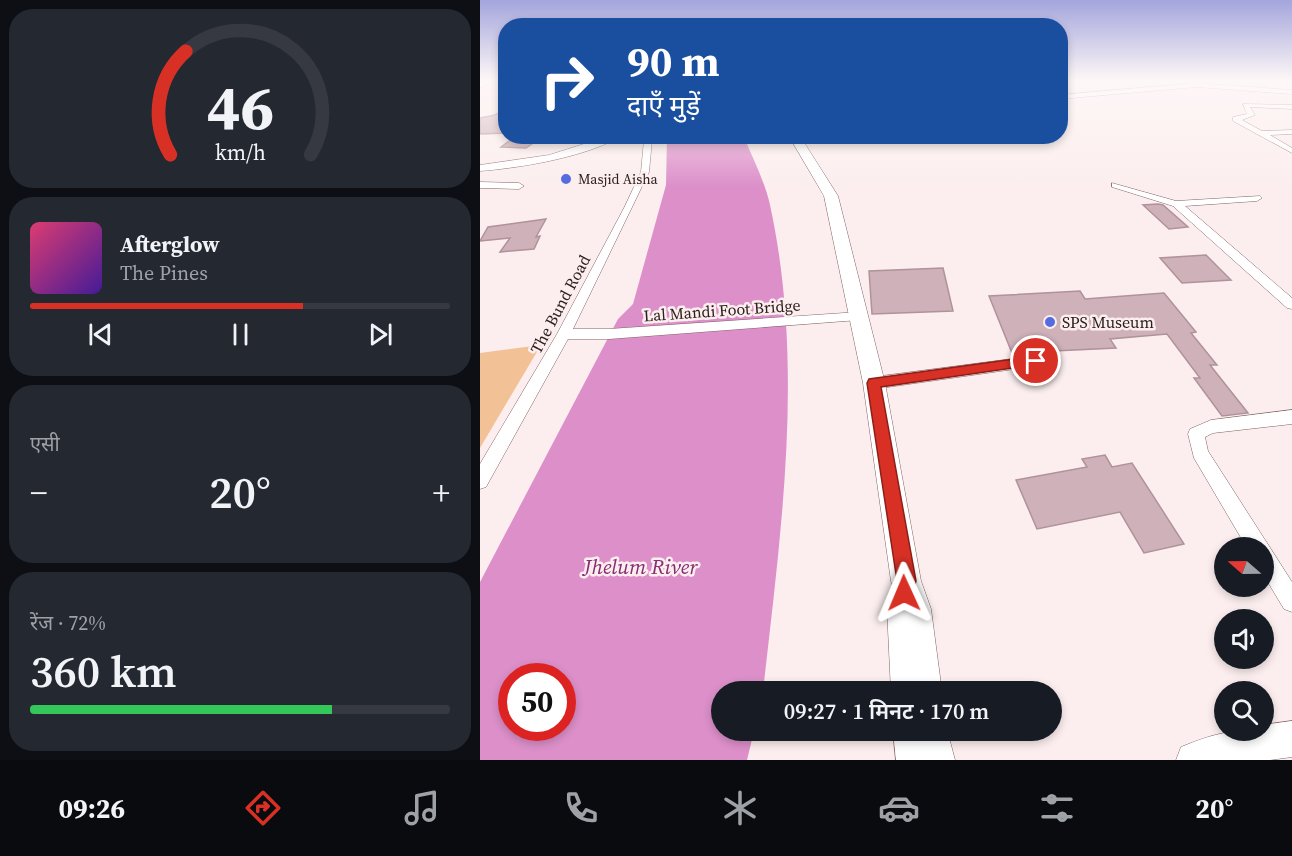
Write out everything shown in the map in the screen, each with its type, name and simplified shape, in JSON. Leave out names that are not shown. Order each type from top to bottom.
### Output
[{"type":"main road","points":[[799,144],[831,196],[859,316],[874,383],[906,581],[916,609],[924,681]]},
{"type":"main road","points":[[906,581],[902,605],[907,681]]},
{"type":"main road","points":[[1194,760],[1233,747],[1292,739]]},
{"type":"main road","points":[[912,741],[914,760]]},
{"type":"main road","points":[[932,741],[937,760]]},
{"type":"street","points":[[1246,116],[1236,119],[1292,151]]},
{"type":"street","points":[[1261,133],[1292,132]]},
{"type":"street","points":[[480,168],[503,166],[597,144]]},
{"type":"street","name":"The Bund Road","points":[[480,481],[564,333],[629,208],[645,172],[648,144]]},
{"type":"street","points":[[480,185],[503,166]]},
{"type":"street","points":[[480,185],[519,186]]},
{"type":"street","points":[[1115,185],[1141,195],[1176,204],[1257,198]]},
{"type":"street","points":[[1176,204],[1292,305]]},
{"type":"street","name":"Lal Mandi Foot Bridge","points":[[564,333],[609,334],[859,316]]},
{"type":"street","points":[[874,383],[1036,361]]},
{"type":"street","points":[[1251,537],[1200,453],[1196,434],[1211,427],[1292,417]]},
{"type":"street","points":[[1274,572],[1292,601]]},
{"type":"shaded area","points":[[541,345],[480,448],[480,353]]},
{"type":"water","name":"Jhelum River","points":[[667,144],[747,144],[770,205],[780,266],[786,326],[788,387],[782,509],[764,681],[711,681],[711,741],[752,741],[747,760],[480,760],[480,582],[618,319],[633,304],[666,185]]},
{"type":"building","points":[[498,116],[498,133],[480,134],[480,118]]},
{"type":"building","points":[[505,144],[532,144],[526,148],[501,147]]},
{"type":"building","points":[[1143,205],[1163,205],[1188,227],[1169,229]]},
{"type":"building","points":[[546,219],[536,237],[540,236],[534,249],[500,252],[510,238],[480,241],[488,227]]},
{"type":"building","points":[[1206,255],[1231,280],[1182,283],[1160,258]]},
{"type":"building","points":[[943,268],[953,311],[872,314],[869,271]]},
{"type":"building","points":[[1080,291],[1085,299],[1164,293],[1196,332],[1191,333],[1217,365],[1210,365],[1248,413],[1222,416],[1194,378],[1200,378],[1167,334],[1110,339],[1116,348],[1012,353],[989,296]]},
{"type":"building","points":[[1105,455],[1112,467],[1132,463],[1184,544],[1144,553],[1120,512],[1037,529],[1016,480],[1087,467],[1082,459]]},
{"type":"place","name":"Masjid Aisha","points":[[566,179]]},
{"type":"place","name":"SPS Museum","points":[[1050,322]]},
{"type":"route","points":[[904,593],[906,581],[874,383],[1036,361]]}]
